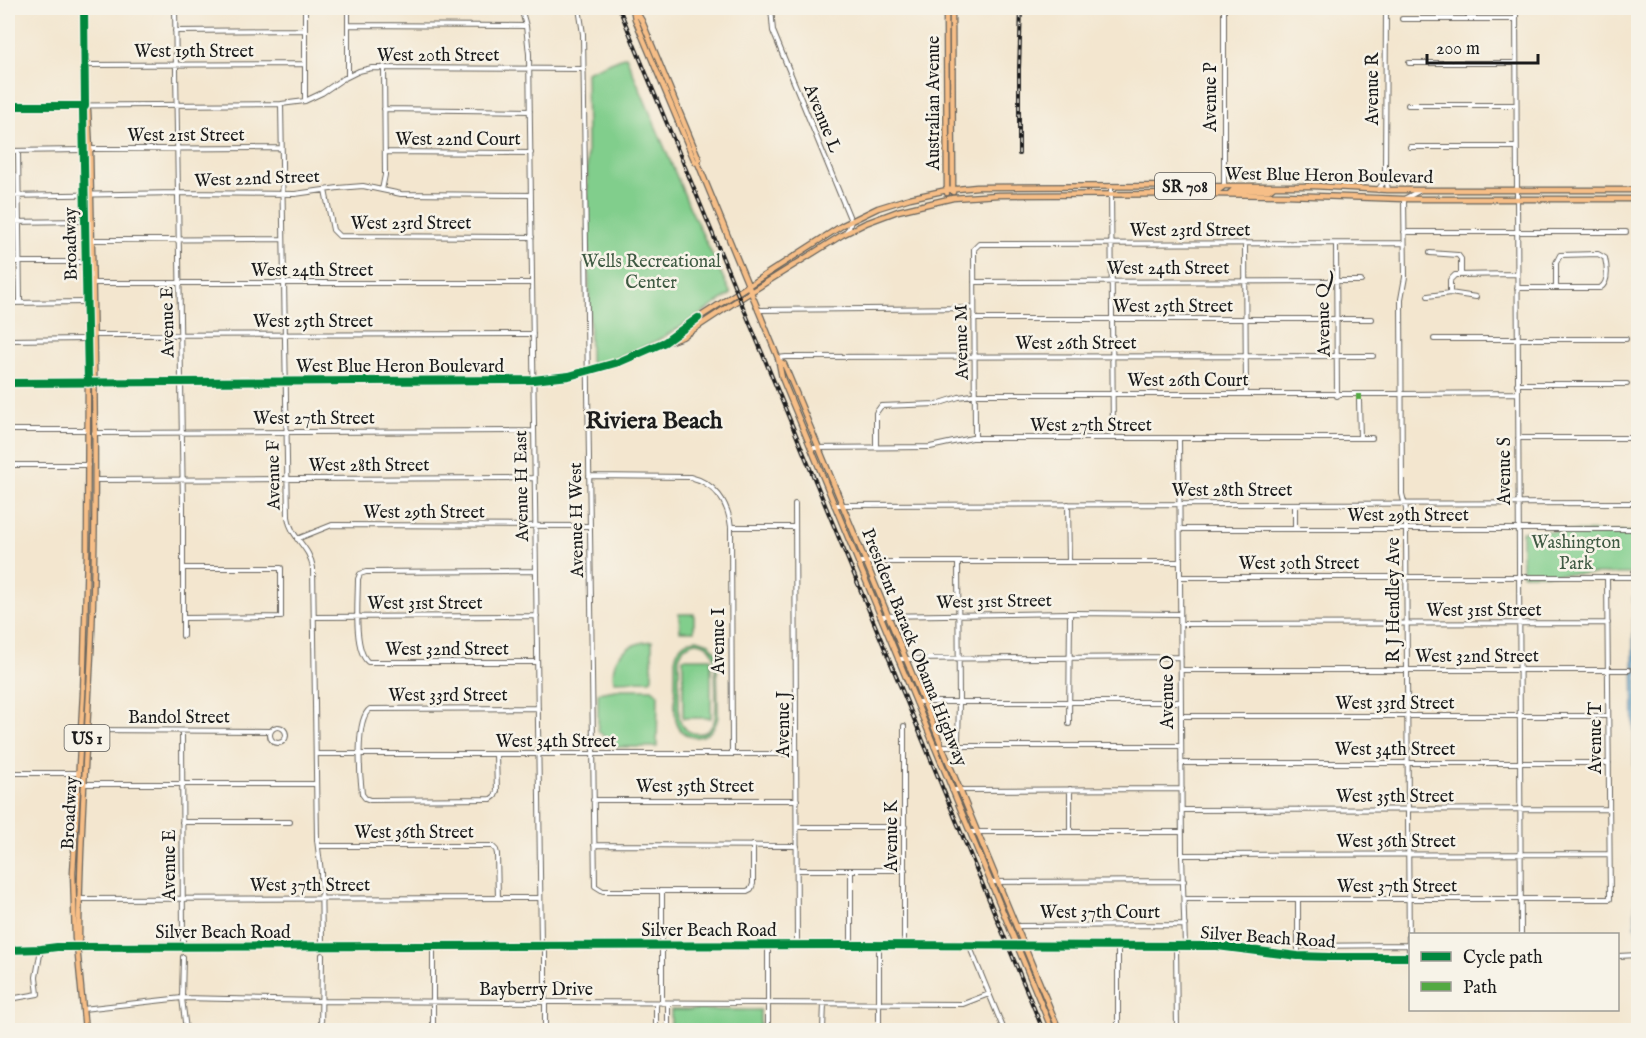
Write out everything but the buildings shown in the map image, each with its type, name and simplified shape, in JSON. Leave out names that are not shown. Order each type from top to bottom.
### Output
[{"type":"main road","name":"Broadway","points":[[77,947],[92,631],[95,480],[87,339],[84,220],[85,8]]},
{"type":"main road","name":"Australian Avenue","points":[[946,8],[950,189]]},
{"type":"main road","name":"Australian Avenue","points":[[950,198],[952,8]]},
{"type":"main road","name":"President Barack Obama Highway","points":[[633,9],[635,19],[679,125],[695,162],[698,163],[779,360],[782,378],[834,505],[990,882],[1020,945]]},
{"type":"main road","name":"Broadway","points":[[77,947],[73,890],[86,631],[88,430],[93,335],[90,149],[88,110],[85,106]]},
{"type":"main road","points":[[1182,194],[1185,191],[1219,190],[1224,186]]},
{"type":"main road","name":"West Blue Heron Boulevard","points":[[665,342],[698,318],[851,221],[894,203],[950,189],[1275,186],[1378,190],[1638,190]]},
{"type":"main road","points":[[1229,194],[1233,190],[1269,190],[1275,186]]},
{"type":"main road","name":"West Blue Heron Boulevard","points":[[8,383],[534,380],[588,372],[682,337],[842,235],[866,223],[897,211],[950,198],[981,195],[1229,194],[1404,199],[1638,199]]},
{"type":"main road","name":"President Barack Obama Highway","points":[[779,360],[784,364],[998,882],[1016,926],[1020,945]]},
{"type":"main road","points":[[88,465],[92,470],[94,501]]},
{"type":"main road","points":[[79,773],[84,784]]},
{"type":"main road","points":[[75,835],[78,841],[77,868],[80,872]]},
{"type":"main road","points":[[1020,945],[1052,1030]]},
{"type":"main road","points":[[1020,945],[1059,1030]]},
{"type":"main road","name":"US 1","points":[[77,947],[85,1030]]},
{"type":"street","name":"Avenue E","points":[[175,8],[183,479],[183,636]]},
{"type":"street","points":[[305,8],[305,102]]},
{"type":"street","points":[[348,8],[348,76]]},
{"type":"street","name":"Avenue H East","points":[[521,8],[529,45],[530,68],[540,898],[545,1002],[544,1030]]},
{"type":"street","name":"Avenue H West","points":[[579,8],[583,34],[584,69],[594,883],[596,888],[603,891],[662,892]]},
{"type":"street","points":[[633,9],[644,8]]},
{"type":"street","name":"Avenue L","points":[[771,8],[773,31],[851,221]]},
{"type":"street","name":"Avenue P","points":[[1224,8],[1224,186]]},
{"type":"street","name":"Avenue R","points":[[1378,190],[1383,183],[1385,170],[1386,8]]},
{"type":"street","name":"Avenue S","points":[[1516,8],[1521,933]]},
{"type":"street","points":[[1402,19],[1515,19]]},
{"type":"street","points":[[348,25],[526,26]]},
{"type":"street","points":[[175,31],[305,30]]},
{"type":"street","points":[[1409,63],[1515,63]]},
{"type":"street","name":"West 19th Street","points":[[84,65],[304,64]]},
{"type":"street","points":[[382,190],[386,152],[384,67]]},
{"type":"street","name":"West 20th Street","points":[[8,106],[280,105],[305,102],[322,93],[337,81],[365,69],[384,67],[584,69]]},
{"type":"street","name":"Avenue F","points":[[280,105],[288,523],[297,539],[307,549],[311,560],[322,946]]},
{"type":"street","points":[[1408,105],[1515,105]]},
{"type":"street","points":[[384,110],[530,111]]},
{"type":"street","points":[[1410,147],[1516,147]]},
{"type":"street","name":"West 21st Street","points":[[90,149],[281,148]]},
{"type":"street","points":[[8,151],[83,150]]},
{"type":"street","points":[[18,151],[20,303]]},
{"type":"street","name":"West 22nd Court","points":[[386,152],[531,153]]},
{"type":"street","name":"Avenue R","points":[[1385,170],[1388,190]]},
{"type":"street","name":"West 22nd Street","points":[[8,196],[282,194],[363,186],[401,194],[531,195]]},
{"type":"street","points":[[1111,186],[1113,438]]},
{"type":"street","name":"West 23rd Street","points":[[325,190],[333,230],[339,236],[532,237]]},
{"type":"street","points":[[1404,243],[1404,199],[1423,190]]},
{"type":"street","points":[[8,222],[84,220]]},
{"type":"street","points":[[842,235],[849,228],[851,221]]},
{"type":"street","points":[[1404,232],[1626,232]]},
{"type":"street","points":[[91,240],[283,238]]},
{"type":"street","name":"West 23rd Street","points":[[975,246],[980,244],[1404,243]]},
{"type":"street","name":"R J Hendley Ave","points":[[1404,243],[1405,277],[1401,299],[1401,394],[1406,509],[1409,933]]},
{"type":"street","points":[[1245,244],[1246,394]]},
{"type":"street","name":"Avenue Q","points":[[1336,244],[1337,395]]},
{"type":"street","name":"Avenue M","points":[[975,246],[975,438]]},
{"type":"street","points":[[1430,253],[1458,255],[1461,260],[1461,274]]},
{"type":"street","points":[[1517,288],[1556,288],[1598,288],[1605,285],[1606,280],[1606,262],[1602,255],[1562,254],[1556,260],[1556,288]]},
{"type":"street","points":[[8,262],[85,262]]},
{"type":"street","points":[[1450,293],[1451,277],[1455,275],[1516,274]]},
{"type":"street","name":"West 24th Street","points":[[974,282],[1361,281]]},
{"type":"street","name":"West 24th Street","points":[[92,284],[532,283]]},
{"type":"street","points":[[1428,296],[1450,293],[1476,297]]},
{"type":"street","points":[[8,303],[86,302]]},
{"type":"street","points":[[758,310],[974,308]]},
{"type":"street","name":"West 25th Street","points":[[974,319],[1372,319]]},
{"type":"street","name":"West 25th Street","points":[[93,335],[533,334]]},
{"type":"street","points":[[8,340],[87,339]]},
{"type":"street","points":[[1434,339],[1626,339]]},
{"type":"street","name":"West 26th Street","points":[[779,360],[786,357],[1373,356]]},
{"type":"street","points":[[1517,384],[1627,384]]},
{"type":"street","name":"West 26th Court","points":[[876,447],[876,413],[881,406],[937,404],[975,395],[1517,393]]},
{"type":"street","points":[[1359,400],[1360,438]]},
{"type":"street","points":[[1638,405],[1638,451]]},
{"type":"street","points":[[8,430],[88,430]]},
{"type":"street","name":"West 27th Street","points":[[94,434],[534,431]]},
{"type":"street","name":"West 27th Street","points":[[812,448],[930,447],[975,438],[1372,438]]},
{"type":"street","name":"Avenue O","points":[[1179,438],[1182,855],[1185,946]]},
{"type":"street","points":[[1518,438],[1628,438]]},
{"type":"street","points":[[8,465],[88,465]]},
{"type":"street","points":[[589,476],[684,476],[697,479],[721,497],[728,511],[730,527],[795,527]]},
{"type":"street","name":"West 28th Street","points":[[95,480],[535,478]]},
{"type":"street","name":"West 28th Street","points":[[834,505],[1630,503]]},
{"type":"street","name":"Avenue J","points":[[795,504],[797,945]]},
{"type":"street","points":[[1068,504],[1069,562]]},
{"type":"street","points":[[1295,504],[1295,529]]},
{"type":"street","name":"West 29th Street","points":[[297,539],[332,525],[590,526]]},
{"type":"street","name":"Avenue I","points":[[730,527],[732,754]]},
{"type":"street","name":"West 29th Street","points":[[1180,529],[1636,529]]},
{"type":"street","points":[[858,562],[1180,562]]},
{"type":"street","points":[[958,562],[958,741]]},
{"type":"street","points":[[183,568],[281,568],[282,617],[183,618]]},
{"type":"street","points":[[1638,568],[1633,577],[1638,585]]},
{"type":"street","points":[[359,617],[358,579],[364,572],[536,571]]},
{"type":"street","name":"West 30th Street","points":[[1180,577],[1633,577]]},
{"type":"street","name":"Avenue T","points":[[1607,577],[1610,899]]},
{"type":"street","points":[[1069,724],[1070,613]]},
{"type":"street","name":"West 31st Street","points":[[880,616],[1180,614]]},
{"type":"street","name":"West 31st Street","points":[[314,617],[537,616]]},
{"type":"street","name":"West 32nd Street","points":[[359,617],[359,644],[363,657],[368,662],[537,662]]},
{"type":"street","name":"West 31st Street","points":[[1180,624],[1608,623]]},
{"type":"street","points":[[898,659],[1181,657]]},
{"type":"street","name":"West 32nd Street","points":[[1181,670],[1629,670]]},
{"type":"street","points":[[916,702],[1181,702]]},
{"type":"street","name":"West 33rd Street","points":[[361,754],[361,726],[364,714],[370,709],[538,708]]},
{"type":"street","name":"West 33rd Street","points":[[1181,716],[1608,716]]},
{"type":"street","name":"Avenue K","points":[[904,726],[904,945]]},
{"type":"street","points":[[274,727],[281,727],[286,733],[286,738],[280,743],[274,742],[270,731],[274,727]]},
{"type":"street","name":"Bandol Street","points":[[87,730],[270,731]]},
{"type":"street","name":"Avenue E","points":[[182,731],[183,946]]},
{"type":"street","points":[[934,746],[1181,746]]},
{"type":"street","name":"West 34th Street","points":[[316,754],[796,754]]},
{"type":"street","points":[[361,754],[361,792],[365,798],[370,800],[488,800],[493,798],[497,791],[496,754]]},
{"type":"street","name":"West 34th Street","points":[[1181,763],[1609,763]]},
{"type":"street","points":[[8,773],[79,773]]},
{"type":"street","points":[[84,784],[316,784]]},
{"type":"street","points":[[1070,789],[1070,832]]},
{"type":"street","points":[[952,790],[1182,789]]},
{"type":"street","name":"West 35th Street","points":[[593,800],[796,800]]},
{"type":"street","name":"West 35th Street","points":[[1182,810],[1609,809]]},
{"type":"street","points":[[182,822],[290,822]]},
{"type":"street","points":[[796,827],[905,827]]},
{"type":"street","points":[[970,832],[1182,831]]},
{"type":"street","points":[[594,845],[797,846]]},
{"type":"street","points":[[656,1030],[663,946],[662,892],[747,891],[753,884],[753,845]]},
{"type":"street","name":"West 36th Street","points":[[318,846],[492,846],[497,854],[498,898]]},
{"type":"street","name":"West 36th Street","points":[[1182,855],[1610,854]]},
{"type":"street","points":[[797,870],[905,870]]},
{"type":"street","points":[[851,870],[851,945]]},
{"type":"street","points":[[990,882],[1184,881]]},
{"type":"street","name":"West 37th Street","points":[[79,898],[540,898]]},
{"type":"street","name":"West 37th Street","points":[[1184,899],[1610,899]]},
{"type":"street","points":[[1298,900],[1298,956]]},
{"type":"street","name":"West 37th Court","points":[[1016,926],[1185,925]]},
{"type":"street","points":[[768,945],[768,1030]]},
{"type":"street","points":[[879,945],[879,1030]]},
{"type":"street","points":[[969,945],[1004,1030]]},
{"type":"street","name":"Silver Beach Road","points":[[8,950],[57,947],[183,946],[1217,945],[1298,956],[1409,957]]},
{"type":"street","name":"Silver Beach Road","points":[[1298,946],[1409,945]]},
{"type":"street","points":[[433,1030],[434,946]]},
{"type":"street","points":[[1118,946],[1118,1030]]},
{"type":"street","points":[[1176,946],[1177,1030]]},
{"type":"street","points":[[11,1030],[8,1000],[38,994],[36,977],[41,949]]},
{"type":"street","points":[[321,1030],[322,955]]},
{"type":"street","points":[[1619,956],[1638,955]]},
{"type":"street","points":[[183,957],[182,998],[186,1030]]},
{"type":"street","name":"Bayberry Drive","points":[[82,1009],[182,998],[322,1001],[963,1004],[989,994]]},
{"type":"street","points":[[668,1003],[668,1030]]},
{"type":"street","points":[[823,1030],[824,1003]]},
{"type":"green space","name":"Wells Recreational Center","points":[[626,56],[690,208],[731,294],[654,342],[595,366],[590,362],[586,72]]},
{"type":"green space","name":"Washington Park","points":[[1522,531],[1631,532],[1631,574],[1522,574]]},
{"type":"green space","points":[[679,614],[694,614],[694,631],[680,631]]},
{"type":"green space","points":[[697,639],[709,643],[717,653],[718,716],[716,724],[705,735],[692,737],[680,729],[676,721],[675,660],[682,645]],"holes":[[[694,642],[708,646],[715,660],[715,718],[708,730],[697,734],[685,729],[679,716],[679,657],[684,647]]]},
{"type":"green space","points":[[652,641],[652,678],[650,680],[614,681],[615,664],[622,652],[636,644]]},
{"type":"green space","points":[[683,658],[711,658],[711,718],[683,718]]},
{"type":"green space","points":[[621,689],[652,689],[658,694],[657,747],[616,747],[598,731],[598,693]]},
{"type":"green space","points":[[671,1010],[760,1010],[760,1030],[671,1030]]},
{"type":"water","points":[[1633,597],[1637,601],[1638,936],[1635,925]]},
{"type":"railway","points":[[619,8],[1043,1030]]},
{"type":"railway","points":[[1019,154],[1021,8]]},
{"type":"marked path","points":[[1359,394],[1359,400]]},
{"type":"cycle path","points":[[84,8],[85,106],[83,109],[88,383]]},
{"type":"cycle path","points":[[8,106],[85,106]]},
{"type":"cycle path","points":[[8,383],[533,380],[569,376],[619,362],[665,342],[698,318]]},
{"type":"cycle path","points":[[8,950],[57,947],[1217,946],[1298,956],[1409,957]]},
{"type":"district","name":"Riviera Beach","points":[[654,420]]}]
